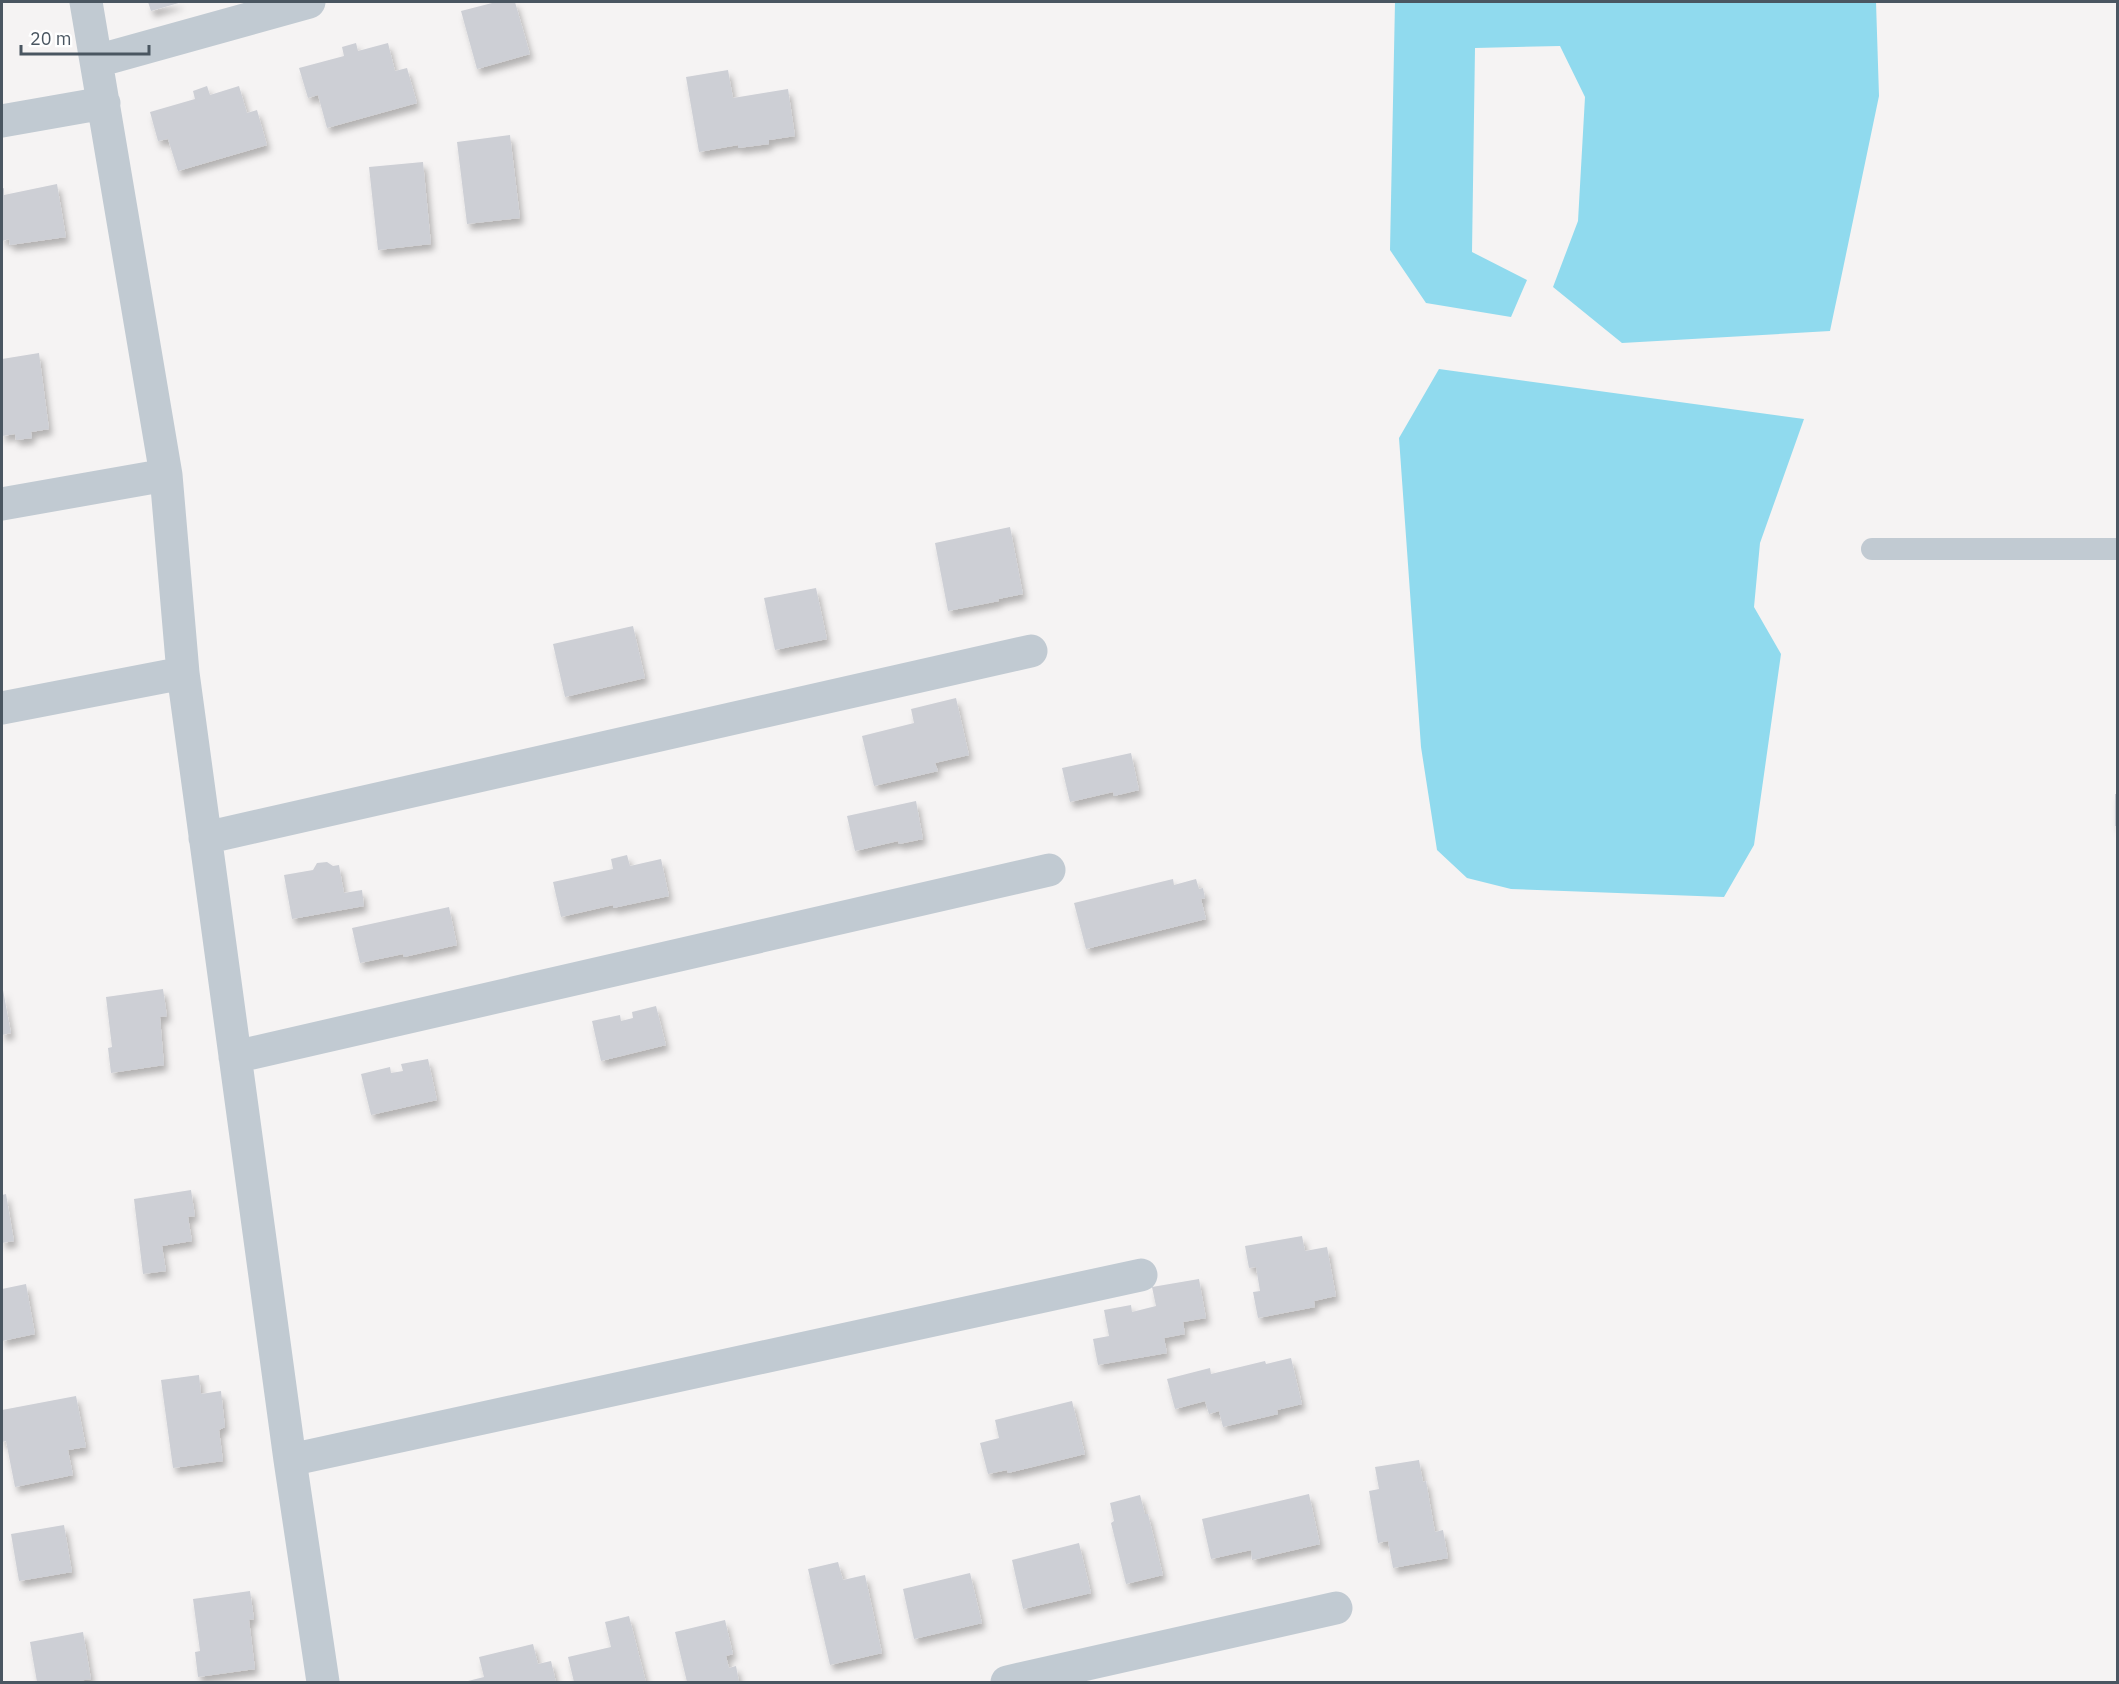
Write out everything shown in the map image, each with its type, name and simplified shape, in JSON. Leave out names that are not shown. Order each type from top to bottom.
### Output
[{"type":"street","points":[[87,2],[166,475],[183,673],[290,1460],[323,1683]]},
{"type":"street","points":[[97,61],[309,2]]},
{"type":"street","points":[[2,121],[104,103]]},
{"type":"street","points":[[2,504],[166,475]]},
{"type":"street","points":[[205,838],[1031,651]]},
{"type":"street","points":[[2,708],[183,673]]},
{"type":"street","points":[[235,1057],[1049,870]]},
{"type":"street","points":[[290,1460],[1141,1275]]},
{"type":"street","points":[[1007,1683],[1336,1608]]},
{"type":"lane","points":[[1872,549],[2118,549]]},
{"type":"water","points":[[1395,2],[1876,2],[1879,96],[1830,331],[1622,343],[1553,287],[1578,221],[1585,97],[1560,46],[1475,48],[1472,252],[1527,280],[1511,317],[1426,303],[1390,250]]},
{"type":"water","points":[[1439,369],[1804,419],[1760,543],[1754,607],[1781,654],[1754,845],[1724,897],[1511,889],[1467,878],[1437,850],[1421,747],[1399,438]]},
{"type":"building","points":[[148,2],[182,2],[151,11]]},
{"type":"building","points":[[496,2],[515,2],[530,54],[477,69],[461,11]]},
{"type":"building","points":[[356,43],[358,51],[388,43],[395,71],[407,68],[417,103],[327,128],[318,95],[308,98],[299,68],[344,56],[342,47]]},
{"type":"building","points":[[728,70],[733,98],[788,89],[795,136],[769,140],[769,144],[738,148],[738,145],[699,152],[686,77]]},
{"type":"building","points":[[207,86],[210,95],[239,86],[247,113],[257,110],[267,145],[178,171],[168,139],[158,141],[150,112],[195,99],[193,91]]},
{"type":"building","points":[[510,135],[520,218],[467,224],[457,142]]},
{"type":"building","points":[[423,162],[431,244],[378,250],[369,167]]},
{"type":"building","points":[[57,184],[66,237],[10,245],[9,239],[2,241],[2,189],[4,188],[4,195]]},
{"type":"building","points":[[39,353],[49,429],[31,432],[32,438],[16,440],[15,434],[2,436],[2,359]]},
{"type":"building","points":[[1010,527],[1023,594],[948,611],[935,543]]},
{"type":"building","points":[[816,588],[827,639],[775,650],[764,598]]},
{"type":"building","points":[[633,626],[645,678],[565,697],[553,644]]},
{"type":"building","points":[[956,698],[969,755],[935,763],[938,771],[874,786],[862,736],[914,723],[911,709]]},
{"type":"building","points":[[1131,753],[1139,790],[1114,796],[1113,792],[1070,802],[1062,768]]},
{"type":"building","points":[[2115,794],[2118,794],[2118,826],[2115,826]]},
{"type":"building","points":[[916,801],[923,839],[899,844],[898,841],[855,851],[847,816]]},
{"type":"building","points":[[627,855],[630,866],[661,859],[669,896],[613,908],[613,905],[561,917],[553,882],[613,869],[611,859]]},
{"type":"building","points":[[327,862],[333,866],[339,865],[344,893],[362,890],[364,906],[292,919],[284,875],[313,870],[317,863]]},
{"type":"building","points":[[1173,879],[1174,885],[1196,879],[1199,889],[1203,888],[1205,898],[1201,899],[1206,919],[1086,949],[1074,903]]},
{"type":"building","points":[[449,907],[457,945],[404,957],[403,954],[360,963],[352,928]]},
{"type":"building","points":[[163,989],[167,1016],[160,1017],[164,1065],[111,1073],[108,1048],[112,1047],[106,997]]},
{"type":"building","points":[[2,991],[11,1033],[2,1035]]},
{"type":"building","points":[[656,1006],[666,1045],[601,1061],[592,1021],[620,1015],[621,1021],[633,1018],[632,1012]]},
{"type":"building","points":[[428,1059],[437,1100],[371,1115],[361,1074],[390,1067],[391,1073],[403,1071],[401,1064]]},
{"type":"building","points":[[191,1190],[195,1216],[188,1217],[192,1241],[162,1246],[166,1271],[143,1274],[134,1199]]},
{"type":"building","points":[[6,1194],[14,1241],[2,1243],[2,1195]]},
{"type":"building","points":[[1302,1236],[1305,1251],[1327,1247],[1336,1296],[1314,1301],[1315,1307],[1258,1318],[1253,1292],[1260,1291],[1256,1267],[1249,1268],[1245,1246]]},
{"type":"building","points":[[1199,1279],[1206,1318],[1183,1322],[1185,1334],[1164,1338],[1167,1353],[1098,1365],[1093,1339],[1109,1336],[1104,1310],[1131,1305],[1132,1312],[1156,1306],[1152,1287]]},
{"type":"building","points":[[26,1284],[35,1334],[2,1341],[2,1289]]},
{"type":"building","points":[[1291,1358],[1302,1404],[1277,1410],[1278,1414],[1223,1427],[1219,1411],[1209,1414],[1205,1401],[1175,1409],[1167,1379],[1210,1368],[1211,1374],[1265,1361],[1266,1364]]},
{"type":"building","points":[[199,1375],[201,1394],[221,1391],[225,1427],[219,1430],[223,1461],[173,1468],[161,1380]]},
{"type":"building","points":[[76,1396],[86,1447],[68,1450],[73,1475],[15,1487],[6,1441],[2,1442],[2,1410]]},
{"type":"building","points":[[1072,1401],[1085,1454],[1008,1473],[1007,1470],[988,1474],[980,1443],[999,1438],[995,1420]]},
{"type":"building","points":[[1419,1460],[1423,1482],[1426,1481],[1435,1532],[1443,1530],[1448,1558],[1393,1568],[1388,1541],[1378,1543],[1369,1491],[1379,1489],[1375,1467]]},
{"type":"building","points":[[1309,1494],[1320,1544],[1252,1560],[1251,1550],[1211,1559],[1202,1519]]},
{"type":"building","points":[[1140,1495],[1145,1514],[1148,1514],[1163,1575],[1126,1584],[1111,1523],[1114,1521],[1110,1503]]},
{"type":"building","points":[[64,1525],[72,1572],[19,1581],[11,1534]]},
{"type":"building","points":[[1079,1543],[1091,1593],[1023,1609],[1012,1560]]},
{"type":"building","points":[[838,1562],[843,1580],[865,1575],[882,1653],[830,1665],[808,1569]]},
{"type":"building","points":[[970,1573],[982,1623],[914,1639],[903,1589]]},
{"type":"building","points":[[250,1591],[254,1619],[249,1620],[255,1669],[198,1677],[195,1652],[200,1651],[193,1599]]},
{"type":"building","points":[[629,1616],[646,1682],[574,1682],[568,1657],[611,1647],[605,1622]]},
{"type":"building","points":[[725,1620],[733,1654],[726,1656],[729,1668],[736,1666],[739,1682],[687,1682],[675,1632]]},
{"type":"building","points":[[83,1632],[91,1679],[71,1682],[37,1682],[30,1642]]},
{"type":"building","points":[[533,1644],[538,1664],[551,1661],[556,1682],[464,1682],[484,1677],[479,1657]]}]
